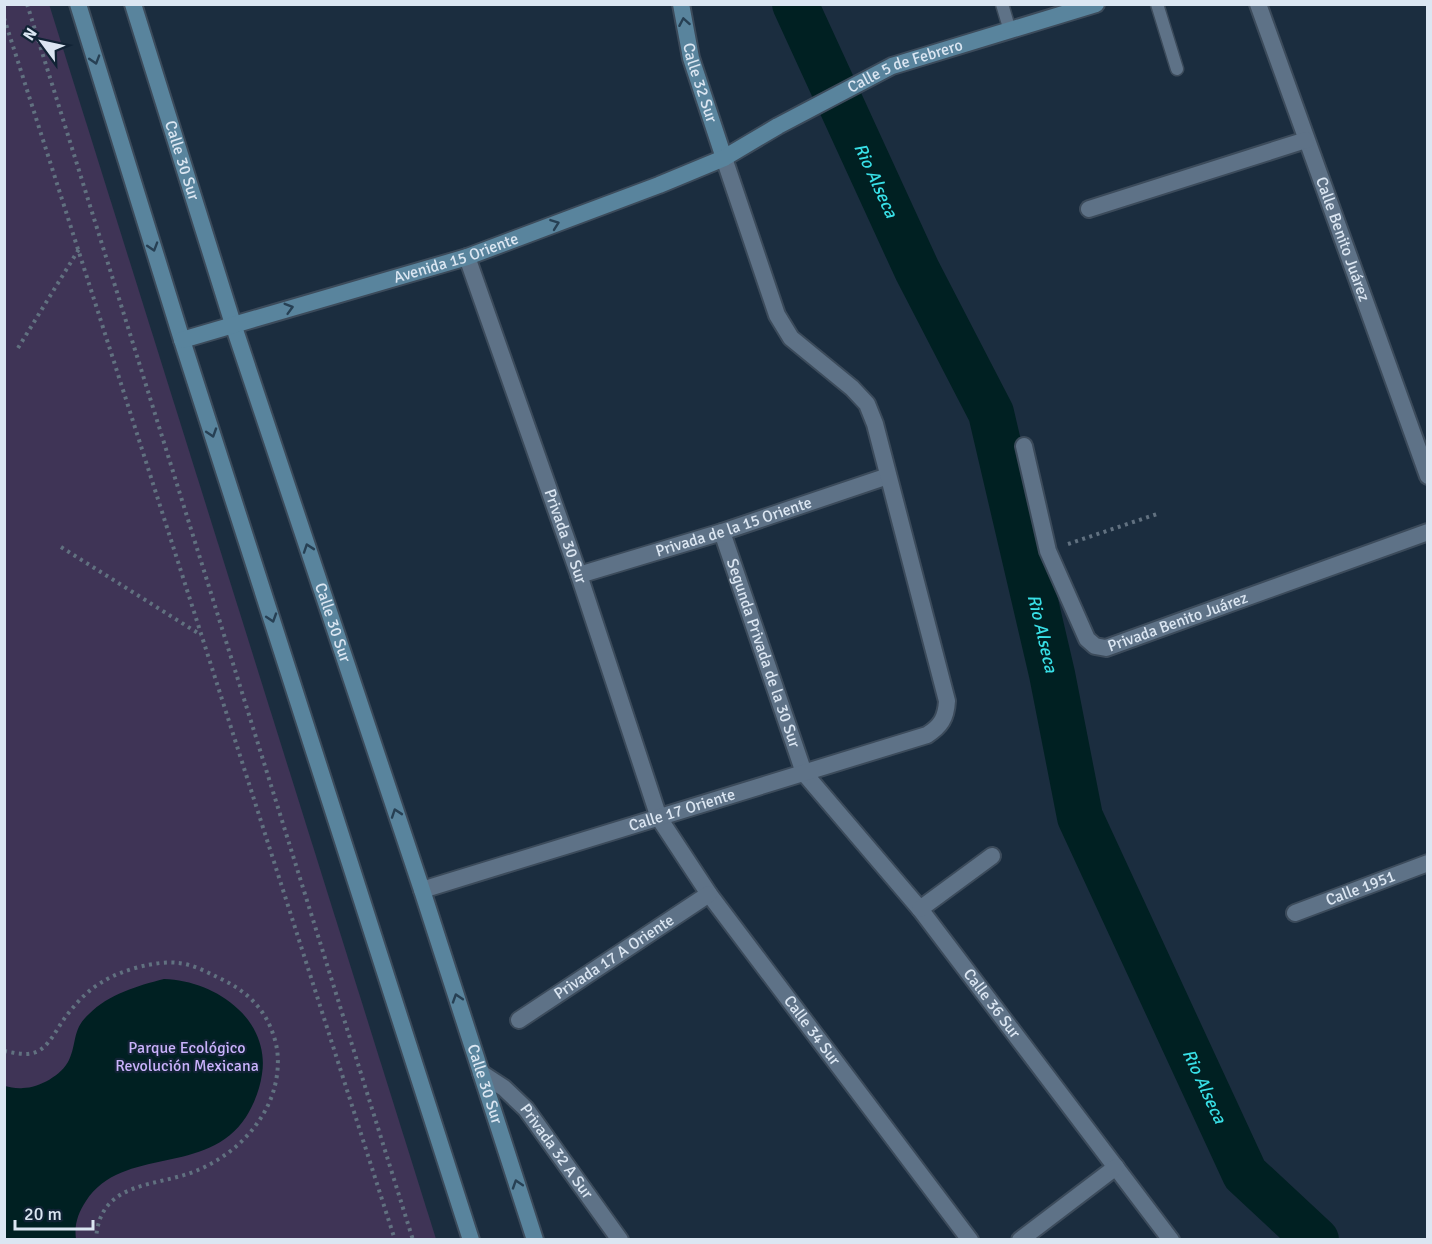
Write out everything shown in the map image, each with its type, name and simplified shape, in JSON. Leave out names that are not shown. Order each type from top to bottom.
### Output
[{"type":"main road","points":[[78,4],[182,340],[471,1239]]},
{"type":"main road","name":"Calle 30 Sur","points":[[133,4],[232,324],[422,891],[535,1239]]},
{"type":"main road","name":"Calle 32 Sur","points":[[681,4],[691,58],[724,158]]},
{"type":"main road","name":"Calle 5 de Febrero","points":[[724,158],[778,126],[892,66],[1096,4]]},
{"type":"main road","name":"Avenida 15 Oriente","points":[[182,340],[467,257],[660,185],[724,158]]},
{"type":"street","name":"Calle Benito Juárez","points":[[1258,4],[1428,476]]},
{"type":"street","points":[[1089,209],[1306,140]]},
{"type":"street","points":[[724,158],[777,315],[791,338],[852,388],[867,404],[875,424],[888,476]]},
{"type":"street","name":"Privada 30 Sur","points":[[467,257],[579,575],[659,818]]},
{"type":"street","name":"Privada Benito Juárez","points":[[1024,446],[1048,551],[1087,639],[1095,646],[1106,648],[1428,532]]},
{"type":"street","name":"Privada de la 15 Oriente","points":[[579,575],[722,532],[888,476]]},
{"type":"street","name":"Calle 17 Oriente","points":[[422,891],[927,735],[939,728],[946,714],[947,701],[888,476]]},
{"type":"street","name":"Segunda Privada de la 30 Sur","points":[[722,532],[804,773]]},
{"type":"street","name":"Calle 36 Sur","points":[[804,773],[920,909],[1171,1239]]},
{"type":"street","name":"Calle 34 Sur","points":[[659,818],[709,894],[970,1239]]},
{"type":"street","points":[[920,909],[992,856]]},
{"type":"street","name":"Calle 1951","points":[[1295,913],[1428,862]]},
{"type":"street","name":"Privada 17 A Oriente","points":[[519,1020],[709,894]]},
{"type":"street","name":"Privada 32 A Sur","points":[[481,1073],[504,1088],[526,1109],[620,1239]]},
{"type":"street","points":[[1020,1239],[1116,1167]]},
{"type":"lane","points":[[1002,4],[1010,31]]},
{"type":"lane","points":[[1157,4],[1177,69]]},
{"type":"path","points":[[27,4],[413,1239]]},
{"type":"path","points":[[4,18],[395,1239]]},
{"type":"path","points":[[18,348],[79,248]]},
{"type":"path","points":[[1048,551],[1156,514]]},
{"type":"path","points":[[61,547],[201,636]]},
{"type":"path","points":[[4,1051],[28,1054],[39,1051],[47,1044],[75,1006],[104,981],[125,972],[156,964],[179,963],[227,982],[254,1000],[274,1035],[278,1053],[277,1077],[267,1107],[257,1126],[217,1161],[196,1171],[150,1182],[115,1196],[106,1206],[99,1221],[96,1239]]},
{"type":"green space","name":"Parque Ecológico Revolución Mexicana","points":[[49,4],[436,1239],[5,1239],[4,5]]},
{"type":"shaded area","points":[[164,979],[184,981],[222,996],[244,1015],[255,1030],[261,1047],[263,1065],[260,1085],[246,1117],[229,1136],[210,1148],[121,1173],[102,1184],[81,1210],[76,1224],[76,1239],[5,1239],[5,1086],[29,1087],[43,1083],[56,1075],[66,1066],[77,1031],[89,1014],[114,996]]},
{"type":"waterway","name":"Rio Alseca","points":[[795,4],[917,270],[991,413],[1052,674],[1080,817],[1245,1174],[1316,1240]]}]
